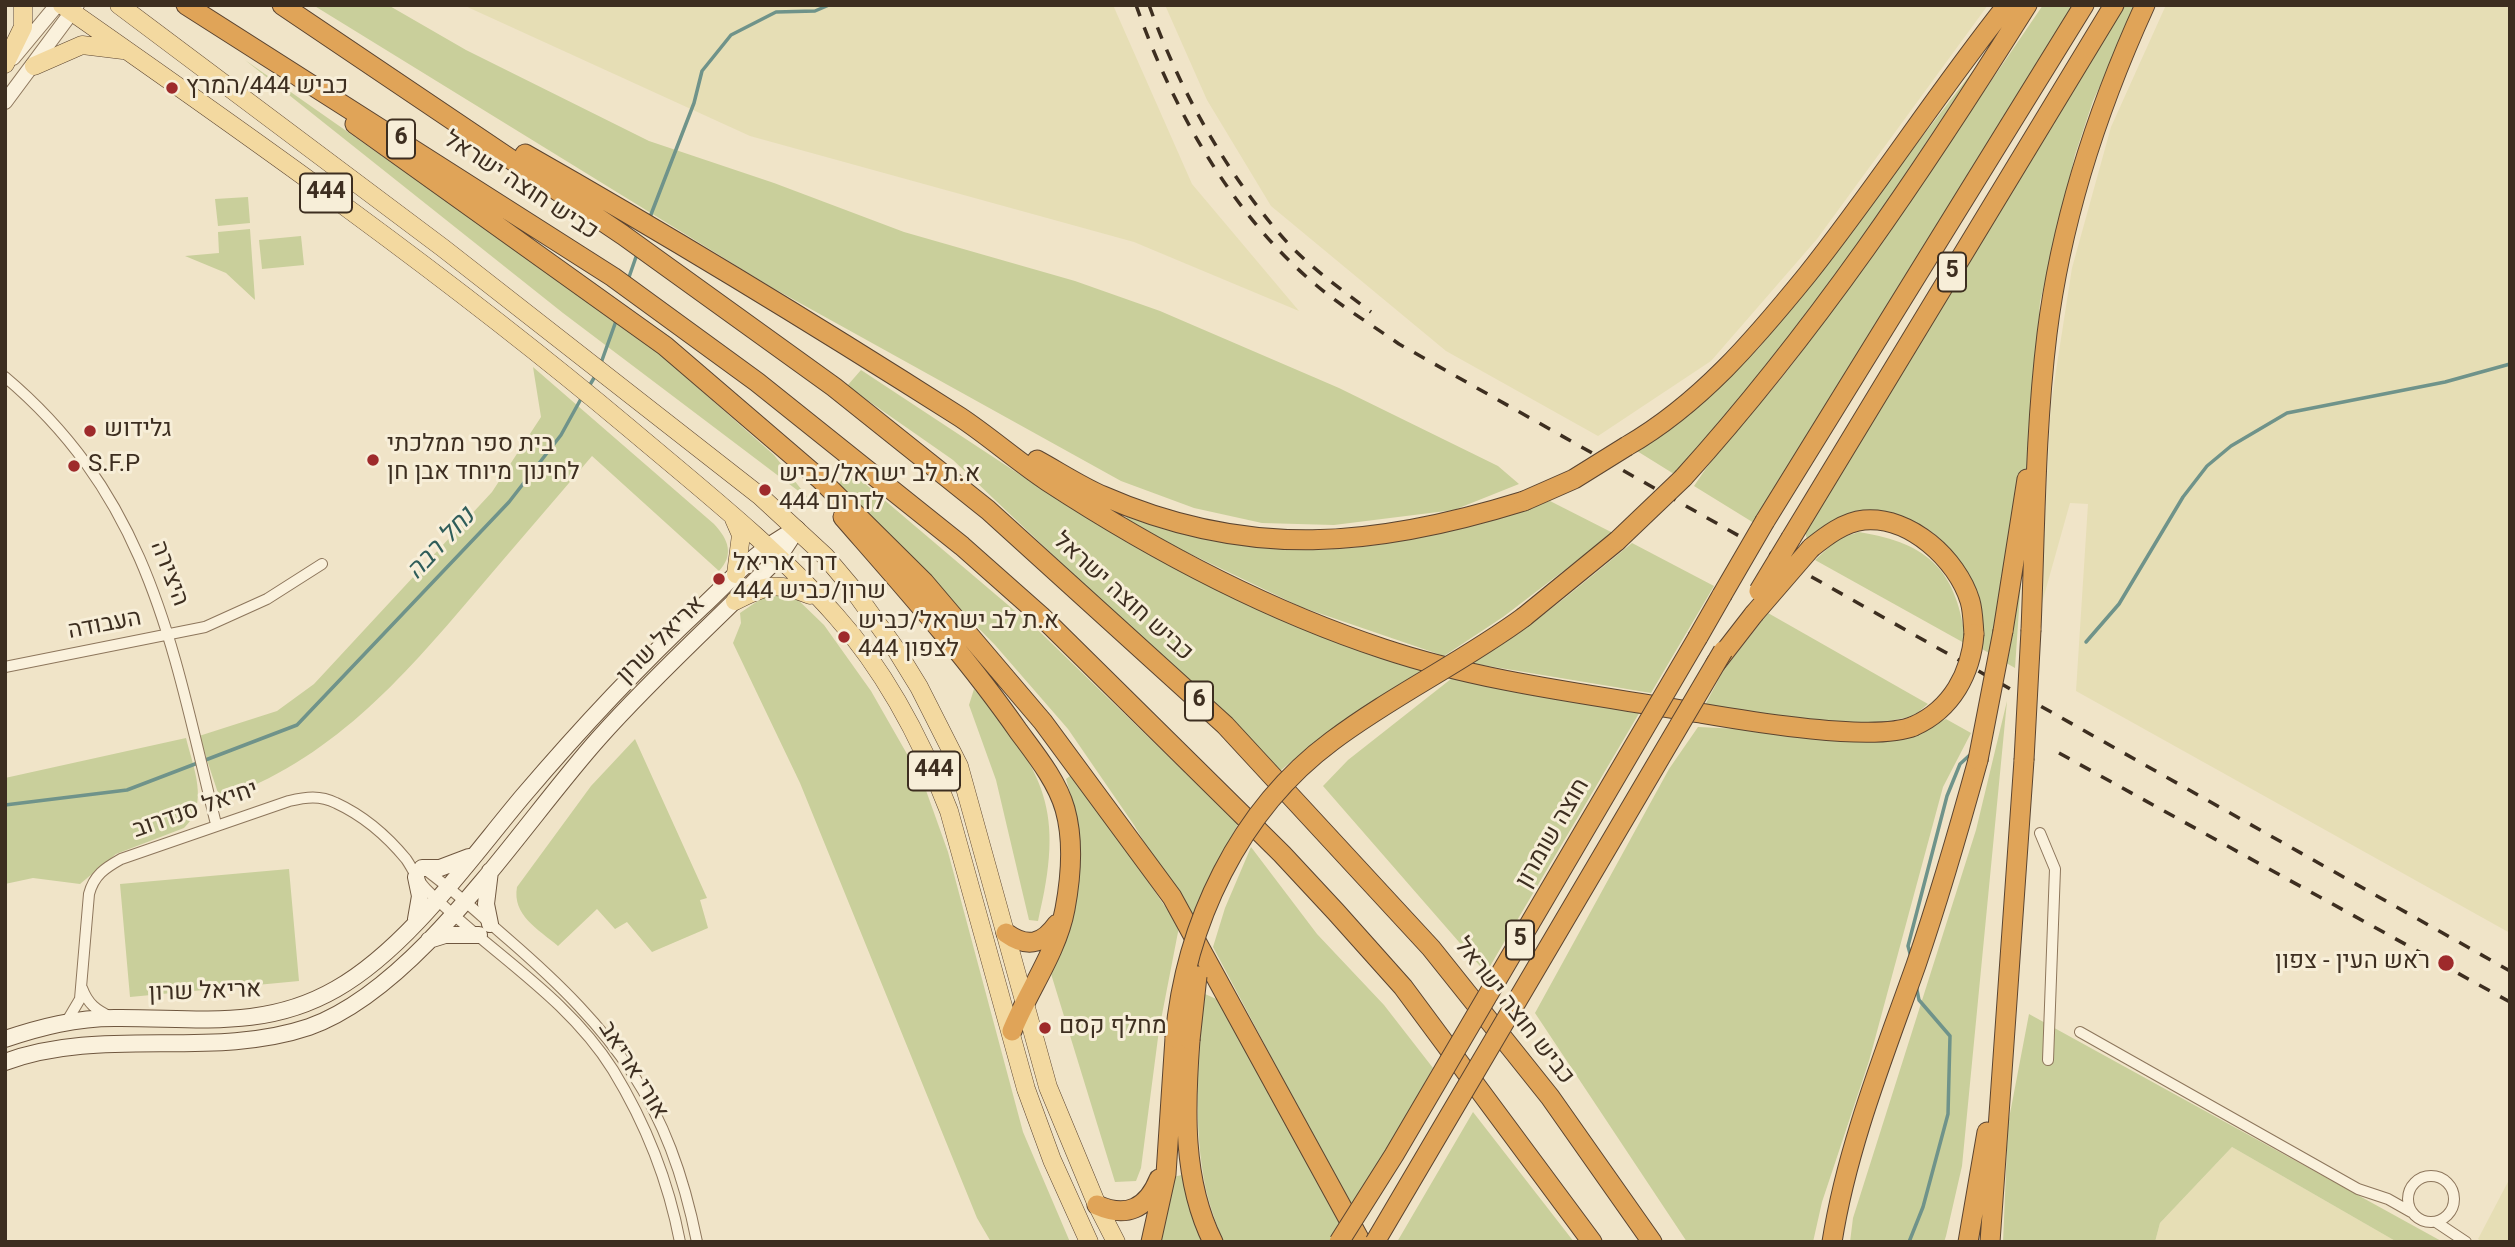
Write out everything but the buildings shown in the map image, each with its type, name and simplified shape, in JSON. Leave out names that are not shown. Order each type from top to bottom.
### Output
[{"type":"highway","name":"כביש חוצה ישראל","points":[[185,5],[613,277],[757,382],[962,546],[1041,616],[1282,854],[1403,988],[1592,1242]]},
{"type":"highway","points":[[185,5],[629,317],[820,479],[924,582],[1001,670],[1122,826],[1172,897],[1361,1242]]},
{"type":"highway","name":"כביש חוצה ישראל","points":[[282,5],[651,255],[834,387],[988,510],[1225,725],[1431,948],[1550,1097],[1652,1242]]},
{"type":"highway","points":[[409,89],[662,232],[964,420],[1121,503],[1183,522],[1273,539],[1319,542],[1375,537],[1428,528],[1524,501],[1574,479],[1683,407],[1751,345],[1831,245],[2007,5]]},
{"type":"highway","points":[[1151,1242],[1166,1174],[1192,944],[1208,904],[1244,837],[1271,799],[1317,754],[1524,617],[1617,541],[1683,478],[1750,404],[1852,268],[1946,134],[2027,5]]},
{"type":"highway","name":"חוצה שומרון","points":[[1339,1242],[1394,1155],[1765,521],[2084,5]]},
{"type":"highway","name":"5","points":[[1375,1242],[1721,655],[1751,612],[1791,538],[2114,5]]},
{"type":"highway","points":[[1990,1242],[1992,1141],[2008,997],[2047,333],[2075,198],[2096,124],[2145,5]]},
{"type":"highway","points":[[1832,1242],[1838,1207],[1978,760],[2003,631],[2043,382]]},
{"type":"highway","points":[[964,420],[1045,479],[1170,554],[1303,616],[1382,648],[1488,676],[1743,720],[1880,732],[1914,726],[1946,704],[1959,687],[1972,657],[1974,634],[1970,601],[1954,567],[1933,547],[1910,531],[1885,522],[1864,520],[1840,527],[1811,548],[1751,612]]},
{"type":"highway","points":[[754,422],[927,613],[1046,769],[1065,808],[1071,842],[1065,911],[1053,945],[1012,1031]]},
{"type":"highway","points":[[1006,933],[1022,942],[1035,944],[1048,936],[1065,911]]},
{"type":"highway","points":[[1183,1039],[1186,1119],[1194,1188],[1213,1242]]},
{"type":"highway","points":[[1968,1242],[1992,1141]]},
{"type":"highway","points":[[1097,1205],[1120,1213],[1139,1207],[1156,1187],[1168,1144]]},
{"type":"main road","points":[[5,66],[23,27],[23,5]]},
{"type":"main road","name":"444","points":[[119,5],[617,383],[797,529],[825,556],[870,611],[936,718],[959,766],[972,805],[1048,1087],[1097,1205],[1116,1242]]},
{"type":"main road","name":"444","points":[[67,7],[414,257],[572,381],[732,516],[820,600],[878,671],[914,728],[933,769],[949,810],[1027,1089],[1087,1242]]},
{"type":"main road","points":[[34,66],[82,45],[130,51]]},
{"type":"main road","points":[[732,516],[741,535],[736,574]]},
{"type":"main road","name":"אריאל שרון","points":[[5,1039],[67,1021],[112,1018],[251,1018],[292,1009],[336,989],[361,973],[415,923],[609,697],[736,574],[771,552],[797,529]]},
{"type":"main road","name":"אריאל שרון","points":[[5,1062],[67,1047],[260,1040],[312,1026],[374,990],[429,940],[604,733],[735,601],[771,552]]},
{"type":"main road","points":[[735,601],[762,587],[783,585],[820,600]]},
{"type":"main road","points":[[415,923],[420,896],[419,873],[446,867],[474,854]]},
{"type":"main road","points":[[429,940],[485,930],[490,869]]},
{"type":"street","points":[[5,66],[67,7]]},
{"type":"street","points":[[5,102],[34,66],[67,7]]},
{"type":"street","name":"היצירה","points":[[5,377],[55,423],[77,450],[117,509],[151,579],[216,824]]},
{"type":"street","name":"העבודה","points":[[5,667],[167,635],[230,618],[322,564]]},
{"type":"street","name":"יחיאל סנדרוב","points":[[67,1021],[75,1012],[82,988],[92,880],[121,859],[216,824],[311,796],[334,802],[374,827],[419,873],[458,907]]},
{"type":"street","points":[[2040,833],[2055,869],[2048,1060]]},
{"type":"street","name":"יחיאל סנדרוב","points":[[419,873],[441,892]]},
{"type":"street","name":"אורי אריאב","points":[[441,892],[485,930],[563,986],[594,1019],[626,1061],[660,1121],[678,1164],[697,1242]]},
{"type":"street","name":"אורי אריאב","points":[[458,907],[485,930],[582,1029],[613,1070],[646,1128],[663,1170],[680,1242]]},
{"type":"street","points":[[82,988],[86,999],[96,1010],[112,1018]]},
{"type":"street","points":[[2080,1032],[2358,1189],[2388,1199],[2422,1221],[2436,1222],[2461,1238]]},
{"type":"street","points":[[2388,1199],[2410,1188],[2421,1178],[2436,1177],[2444,1180],[2454,1196],[2450,1212],[2461,1238]]},
{"type":"street","points":[[2410,1188],[2407,1200],[2411,1212]]},
{"type":"street","points":[[2436,1222],[2450,1212]]},
{"type":"shaded area","points":[[463,5],[1113,5],[1192,184],[1299,311],[1134,242],[750,136]]},
{"type":"shaded area","points":[[1165,5],[1988,5],[1817,239],[1711,361],[1598,436],[1446,351],[1271,206],[1207,100]]},
{"type":"shaded area","points":[[2166,5],[2510,5],[2510,933],[2076,691],[2088,504],[2070,503],[2040,610],[2051,403],[2072,268],[2111,127]]},
{"type":"shaded area","points":[[2232,1147],[2397,1242],[2155,1242],[2160,1223]]},
{"type":"shaded area","points":[[2510,1178],[2510,1242],[2483,1242],[2478,1239]]},
{"type":"green space","points":[[313,5],[388,5],[466,50],[649,141],[774,183],[904,232],[1075,281],[1160,311],[1339,388],[1498,466],[1519,484],[1454,510],[1334,525],[1262,523],[1194,508],[1121,481],[771,287]]},
{"type":"green space","points":[[2043,5],[2075,5],[1754,523],[1694,486],[1717,454],[1782,378],[1826,318]]},
{"type":"green space","points":[[2123,5],[2137,5],[2093,101],[2075,155],[2040,302],[2015,668],[1982,649],[1982,612],[1973,585],[1944,543],[1920,524],[1898,521],[1807,541],[1805,530]]},
{"type":"green space","points":[[245,60],[642,338],[774,455],[809,499],[563,313]]},
{"type":"green space","points":[[1976,67],[1851,256],[1750,391],[1674,474],[1637,451],[1691,410],[1759,348]]},
{"type":"green space","points":[[248,197],[250,223],[218,226],[215,199]]},
{"type":"green space","points":[[250,229],[255,300],[226,273],[185,256],[219,253],[218,232]]},
{"type":"green space","points":[[301,236],[304,265],[262,269],[259,240]]},
{"type":"green space","points":[[533,367],[714,524],[728,548],[724,565],[719,571],[592,456],[447,626],[391,687],[329,740],[296,763],[260,783],[220,799],[199,736],[277,711],[314,684],[492,492],[541,417]]},
{"type":"green space","points":[[861,370],[1063,503],[1164,562],[1311,631],[1370,655],[1423,669],[1347,723],[1316,741],[1280,771],[953,460],[847,386]]},
{"type":"green space","points":[[849,470],[1041,633],[1238,824],[1190,919],[1134,825],[1068,729],[995,645],[838,485]]},
{"type":"green space","points":[[1550,501],[1613,533],[1503,617],[1444,656],[1301,607],[1124,522],[1129,513],[1237,543],[1276,549],[1315,550],[1396,542],[1436,534]]},
{"type":"green space","points":[[1859,532],[1905,544],[1936,565],[1956,597],[1966,644],[1815,560],[1838,539]]},
{"type":"green space","points":[[1632,543],[1714,586],[1651,693],[1470,663],[1533,622]]},
{"type":"green space","points":[[771,592],[794,596],[824,625],[871,691],[923,782],[948,852],[1023,1132],[1070,1242],[991,1242],[977,1218],[800,783],[733,643],[741,623],[740,613]]},
{"type":"green space","points":[[1768,613],[1928,704],[1911,716],[1864,723],[1809,720],[1704,707],[1723,671]]},
{"type":"green space","points":[[1456,675],[1641,710],[1486,973],[1323,786],[1348,760]]},
{"type":"green space","points":[[974,689],[1018,745],[1033,770],[1043,795],[1049,821],[1050,850],[1038,921],[1029,920],[996,780],[969,705]]},
{"type":"green space","points":[[2007,701],[1962,1166],[1946,1236],[1944,1242],[1850,1242],[1853,1218],[1976,830]]},
{"type":"green space","points":[[1946,719],[1971,733],[1943,787],[1869,1061],[1822,1202],[1813,1242],[1687,1242],[1535,1013],[1669,769],[1698,727],[1784,731],[1852,740],[1902,739]]},
{"type":"green space","points":[[186,738],[198,797],[192,818],[184,828],[116,854],[80,884],[33,878],[5,884],[5,778]]},
{"type":"green space","points":[[635,739],[707,898],[700,900],[708,928],[652,952],[627,922],[615,929],[597,909],[558,946],[528,921],[518,906],[517,887],[591,786]]},
{"type":"green space","points":[[1074,773],[1179,927],[1159,1030],[1141,1168],[1136,1181],[1115,1182],[1048,964],[1074,806],[1066,779]]},
{"type":"green space","points":[[1251,847],[1317,934],[1384,1005],[1433,1068],[1353,1211],[1213,947],[1225,908]]},
{"type":"green space","points":[[289,869],[299,981],[130,997],[120,884]]},
{"type":"green space","points":[[1205,994],[1221,1001],[1341,1225],[1330,1242],[1223,1242],[1206,1190],[1199,1142],[1198,1068]]},
{"type":"green space","points":[[2029,1014],[2443,1242],[2397,1242],[2232,1147],[2160,1223],[2155,1242],[2003,1242],[2008,1124]]},
{"type":"green space","points":[[1473,1112],[1574,1242],[1397,1242]]},
{"type":"green space","points":[[1186,1174],[1201,1242],[1160,1242],[1173,1177]]},
{"type":"waterway","name":"נחל רבה","points":[[650,217],[694,103],[702,71],[731,35],[776,12],[815,11],[829,5]]},
{"type":"waterway","name":"נחל רבה","points":[[628,280],[637,254]]},
{"type":"waterway","name":"נחל רבה","points":[[601,363],[616,321]]},
{"type":"waterway","points":[[2086,642],[2119,604],[2183,497],[2207,466],[2231,446],[2287,413],[2445,382],[2510,364]]},
{"type":"waterway","name":"נחל רבה","points":[[588,388],[597,373]]},
{"type":"waterway","name":"נחל רבה","points":[[5,805],[127,790],[297,725],[509,502],[561,435],[582,397]]},
{"type":"waterway","points":[[1911,957],[1908,946],[1947,796],[1960,764],[1972,753]]},
{"type":"waterway","points":[[1909,1242],[1923,1207],[1948,1114],[1950,1036],[1919,1000],[1916,985]]},
{"type":"railway","points":[[1136,5],[1187,120],[1232,193],[1286,257],[1316,285],[1347,308],[1399,344],[2510,971]]},
{"type":"railway","points":[[1149,5],[1188,95],[1238,180],[1278,232],[1299,254],[1371,312]]},
{"type":"railway","points":[[2059,753],[2510,1002]]},
{"type":"place","name":"כביש 444/המרץ","points":[[172,88]]},
{"type":"place","name":"גלידוש","points":[[90,431]]},
{"type":"place","name":"בית ספר ממלכתי לחינוך מיוחד אבן חן","points":[[373,460]]},
{"type":"place","name":"S.F.P","points":[[74,466]]},
{"type":"place","name":"א.ת לב ישראל/כביש 444 לדרום","points":[[765,490]]},
{"type":"place","name":"דרך אריאל שרון/כביש 444","points":[[719,579]]},
{"type":"place","name":"א.ת לב ישראל/כביש 444 לצפון","points":[[844,637]]},
{"type":"place","name":"ראש העין - צפון","points":[[2446,963]]},
{"type":"place","name":"מחלף קסם","points":[[1045,1028]]}]
